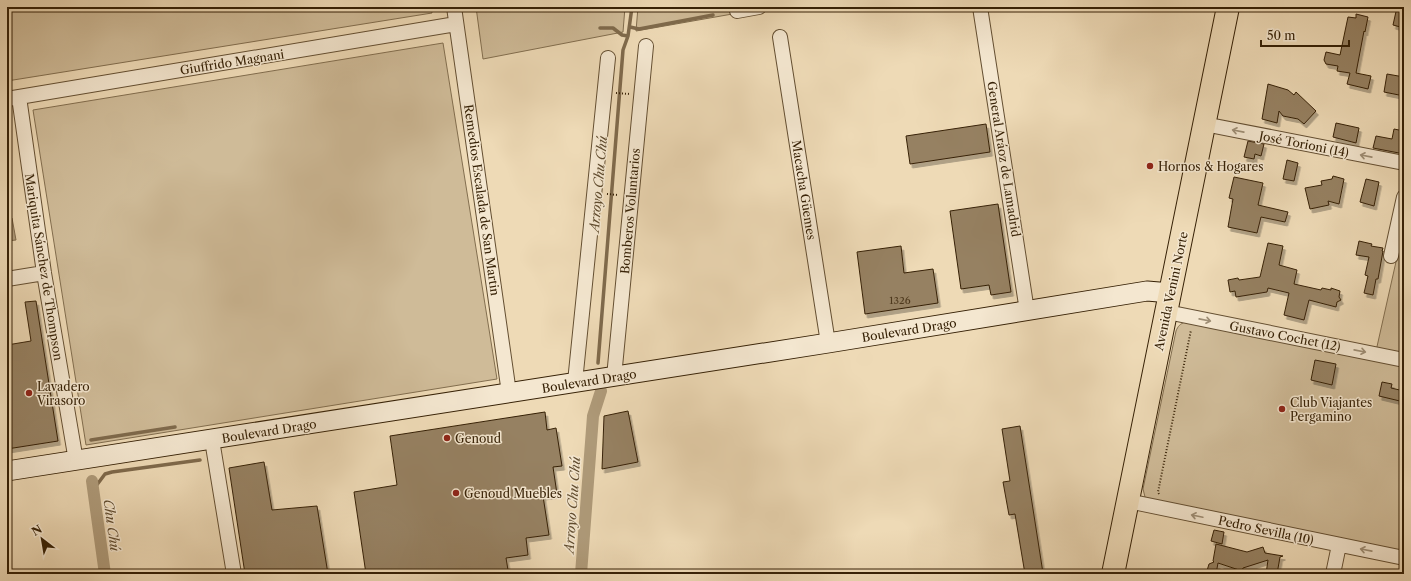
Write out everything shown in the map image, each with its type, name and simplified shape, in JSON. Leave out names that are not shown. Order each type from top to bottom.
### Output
[{"type":"highway","name":"Avenida Venini Norte","points":[[1113,574],[1228,7]]},
{"type":"main road","name":"Boulevard Drago","points":[[7,471],[828,343],[1148,291],[1169,302]]},
{"type":"street","name":"Remedios Escalada de San Martin","points":[[454,7],[510,393]]},
{"type":"street","points":[[737,10],[759,7]]},
{"type":"street","name":"General Aráoz de Lamadrid","points":[[980,7],[1027,311]]},
{"type":"street","name":"Giuffrido Magnani","points":[[13,98],[456,24]]},
{"type":"street","name":"Macacha Güemes","points":[[780,36],[828,343]]},
{"type":"street","name":"Bomberos Voluntarios","points":[[612,377],[646,46]]},
{"type":"street","points":[[580,382],[608,58]]},
{"type":"street","name":"Mariquita Sánchez de Thompson","points":[[13,98],[76,461]]},
{"type":"street","name":"José Torioni (14)","points":[[1204,124],[1404,163]]},
{"type":"street","points":[[1391,256],[1404,196]]},
{"type":"street","points":[[7,279],[44,273]]},
{"type":"street","name":"Gustavo Cochet (12)","points":[[1169,302],[1198,318],[1404,360]]},
{"type":"street","points":[[212,440],[234,574]]},
{"type":"street","name":"Pedro Sevilla (10)","points":[[1128,501],[1404,558]]},
{"type":"street","points":[[1333,574],[1339,545]]},
{"type":"path","points":[[613,93],[629,94]]},
{"type":"path","points":[[602,193],[618,194]]},
{"type":"path","points":[[1160,508],[1162,500],[1158,492],[1191,330],[1197,327],[1198,318]]},
{"type":"shaded area","points":[[7,7],[431,7],[432,13],[7,81]]},
{"type":"shaded area","points":[[476,7],[625,7],[623,32],[483,59]]},
{"type":"shaded area","points":[[638,7],[772,7],[636,31]]},
{"type":"shaded area","points":[[443,43],[497,379],[86,445],[33,110]]},
{"type":"shaded area","points":[[12,218],[16,240],[7,241],[7,219]]},
{"type":"shaded area","name":"Club Viajantes Pergamino","points":[[1404,226],[1404,553],[1148,500],[1145,497],[1143,489],[1176,331],[1179,325],[1185,322],[1374,360]]},
{"type":"building","points":[[1397,7],[1404,7],[1404,28],[1393,25]]},
{"type":"building","points":[[1356,14],[1368,17],[1356,73],[1371,76],[1368,89],[1347,84],[1350,73],[1337,71],[1338,66],[1326,64],[1324,60],[1326,52],[1340,55],[1348,17],[1356,18]]},
{"type":"building","points":[[1387,74],[1404,77],[1404,96],[1384,92]]},
{"type":"building","points":[[1268,84],[1288,90],[1294,95],[1296,92],[1316,111],[1304,124],[1298,119],[1283,116],[1279,111],[1277,123],[1262,119]]},
{"type":"building","points":[[1336,123],[1359,128],[1356,143],[1333,137]]},
{"type":"building","points":[[986,124],[990,152],[910,164],[906,136]]},
{"type":"building","points":[[1394,129],[1404,131],[1404,150],[1399,153],[1373,148],[1376,136],[1392,139]]},
{"type":"building","points":[[1248,141],[1264,144],[1261,156],[1255,154],[1254,159],[1244,157]]},
{"type":"building","points":[[1287,160],[1298,163],[1294,181],[1283,179]]},
{"type":"building","points":[[1333,176],[1344,179],[1339,204],[1328,201],[1329,205],[1310,209],[1305,188],[1322,185],[1321,181],[1332,179]]},
{"type":"building","points":[[1234,177],[1263,183],[1258,205],[1288,212],[1285,222],[1261,217],[1257,233],[1228,227],[1233,199],[1229,198]]},
{"type":"building","points":[[1366,179],[1379,182],[1374,206],[1360,202]]},
{"type":"building","points":[[998,204],[1011,292],[991,295],[989,285],[961,289],[950,211]]},
{"type":"building","points":[[1359,241],[1372,244],[1371,246],[1383,248],[1378,279],[1376,279],[1373,295],[1364,293],[1368,276],[1365,275],[1369,257],[1356,255]]},
{"type":"building","points":[[1268,243],[1283,246],[1279,265],[1297,270],[1294,284],[1321,290],[1322,288],[1331,290],[1331,288],[1340,291],[1339,297],[1341,300],[1337,302],[1336,307],[1309,300],[1304,320],[1284,315],[1289,293],[1268,288],[1267,292],[1236,297],[1235,291],[1230,292],[1228,280],[1260,277]]},
{"type":"building","points":[[901,246],[904,273],[933,269],[938,303],[865,314],[857,252]]},
{"type":"building","name":"Lavadero Virasoro","points":[[36,301],[58,441],[7,449],[7,345],[31,341],[25,302]]},
{"type":"building","points":[[1315,360],[1336,364],[1332,385],[1311,380]]},
{"type":"building","points":[[1382,382],[1392,384],[1391,388],[1404,391],[1404,402],[1379,396]]},
{"type":"building","points":[[628,411],[638,462],[602,469],[604,416]]},
{"type":"building","name":"Genoud Muebles","points":[[545,412],[547,430],[556,428],[562,466],[553,467],[557,494],[543,496],[549,535],[526,538],[528,555],[506,558],[508,570],[464,574],[366,574],[354,492],[397,485],[390,436]]},
{"type":"building","points":[[1020,426],[1043,573],[1025,574],[1015,514],[1009,515],[1003,482],[1010,481],[1002,429]]},
{"type":"building","points":[[264,462],[272,510],[317,506],[328,574],[245,574],[229,468]]},
{"type":"building","points":[[1214,530],[1224,532],[1222,544],[1211,541]]},
{"type":"building","points":[[1216,544],[1247,552],[1263,547],[1265,553],[1283,556],[1280,557],[1277,574],[1266,574],[1268,560],[1243,568],[1242,571],[1218,563],[1216,574],[1206,574],[1209,564],[1214,562]]},
{"type":"waterway","name":"Arroyo Chu Chú","points":[[598,363],[623,50],[628,36],[632,7]]},
{"type":"waterway","points":[[630,27],[639,29],[713,15]]},
{"type":"waterway","points":[[600,28],[613,28],[622,35],[628,36]]},
{"type":"waterway","name":"Arroyo Chu Chú","points":[[581,574],[593,416],[601,391]]},
{"type":"waterway","points":[[91,440],[175,427]]},
{"type":"waterway","points":[[93,490],[105,474],[112,472],[200,460]]},
{"type":"waterway","name":"Chu Chú","points":[[92,481],[105,574]]},
{"type":"place","name":"Hornos & Hogares","points":[[1150,166]]},
{"type":"place","name":"Lavadero Virasoro","points":[[29,393]]},
{"type":"place","name":"Club Viajantes Pergamino","points":[[1282,409]]},
{"type":"place","name":"Genoud","points":[[447,438]]},
{"type":"place","name":"Genoud Muebles","points":[[456,493]]}]
